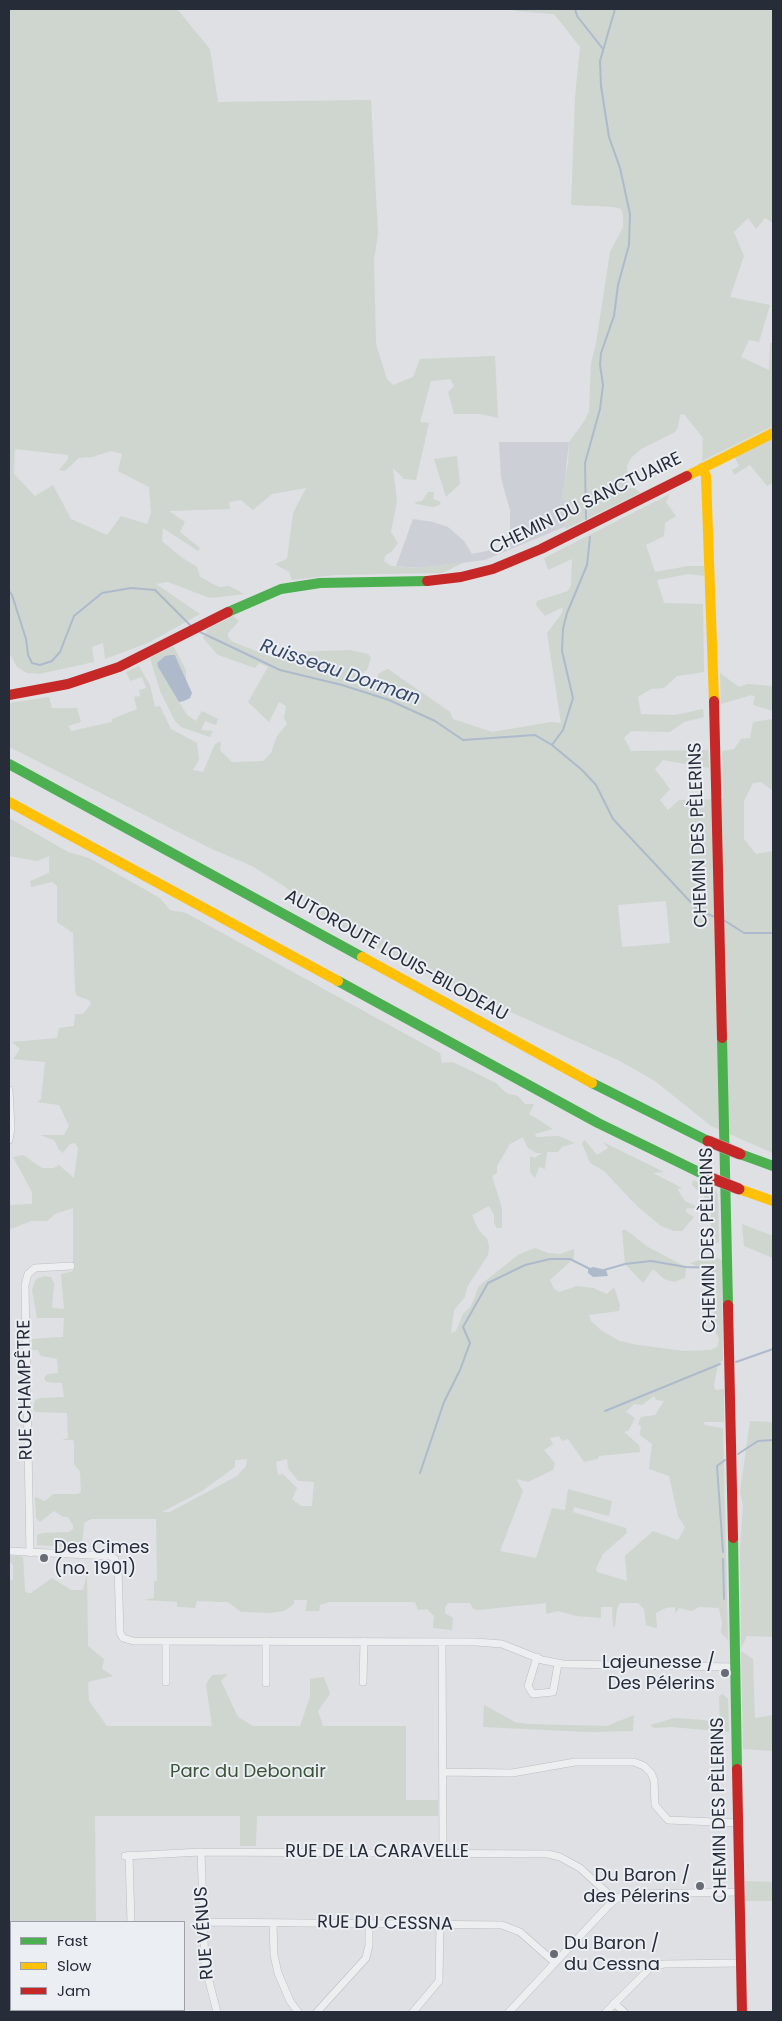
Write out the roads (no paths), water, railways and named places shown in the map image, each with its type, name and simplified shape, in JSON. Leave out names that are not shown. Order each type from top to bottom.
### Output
[{"type":"main road","name":"CHEMIN DU SANCTUAIRE","points":[[9,695],[60,686],[104,673],[139,659],[252,600],[290,587],[336,582],[426,581],[461,577],[493,569],[540,549],[773,433]]},
{"type":"main road","name":"CHEMIN DES PÈLERINS","points":[[702,468],[706,476],[711,604],[742,2012]]},
{"type":"main road","name":"AUTOROUTE LOUIS-BILODEAU","points":[[9,764],[617,1096],[708,1141],[773,1166]]},
{"type":"main road","points":[[9,802],[608,1129],[711,1178],[773,1201]]},
{"type":"street","points":[[9,1090],[11,1128],[9,1140]]},
{"type":"street","name":"RUE CHAMPÊTRE","points":[[30,1553],[25,1285],[28,1274],[35,1268],[71,1266]]},
{"type":"street","points":[[9,1551],[104,1555],[115,1559],[118,1568],[120,1633],[127,1640],[364,1641],[502,1644],[558,1664],[735,1667]]},
{"type":"street","points":[[166,1641],[166,1682]]},
{"type":"street","points":[[266,1641],[266,1683]]},
{"type":"street","points":[[363,1682],[364,1641]]},
{"type":"street","points":[[442,1642],[443,1853]]},
{"type":"street","points":[[537,1657],[528,1686],[534,1694],[553,1692],[558,1664]]},
{"type":"street","points":[[443,1772],[512,1773],[575,1762],[634,1762],[644,1766],[651,1773],[655,1805],[668,1820],[738,1822]]},
{"type":"street","name":"RUE DE LA CARAVELLE","points":[[131,1921],[127,1856],[201,1852],[535,1853],[560,1857],[580,1868],[614,1899]]},
{"type":"street","name":"RUE VÉNUS","points":[[201,1852],[202,1922],[207,1979],[217,2012]]},
{"type":"street","points":[[509,2012],[614,1899],[632,1894],[739,1892]]},
{"type":"street","name":"RUE DU CESSNA","points":[[202,1922],[509,1926],[520,1932],[554,1962]]},
{"type":"street","points":[[273,1923],[274,1954],[278,1973],[290,2002],[298,2012]]},
{"type":"street","points":[[317,2012],[366,1958],[369,1945],[369,1923]]},
{"type":"street","points":[[414,2012],[439,1981],[440,1924]]},
{"type":"street","points":[[606,2012],[646,1969],[657,1964],[741,1963]]},
{"type":"street","points":[[614,2003],[624,2012]]},
{"type":"water","points":[[175,655],[192,693],[190,698],[184,701],[179,702],[158,667],[157,663],[165,656]]},
{"type":"water","points":[[593,1267],[606,1270],[608,1276],[593,1277],[588,1273],[588,1269]]},
{"type":"waterway","points":[[575,9],[577,16],[603,49]]},
{"type":"waterway","points":[[586,519],[585,463],[600,409],[603,385],[600,365],[601,353],[614,316],[618,285],[629,245],[630,214],[620,168],[609,137],[601,86],[600,61],[615,9]]},
{"type":"waterway","points":[[552,745],[563,730],[573,698],[562,651],[563,629],[567,613],[587,565],[590,537]]},
{"type":"waterway","name":"Ruisseau Dorman","points":[[9,591],[26,639],[28,655],[32,663],[40,665],[52,661],[60,652],[74,616],[102,593],[131,588],[155,590],[191,626]]},
{"type":"waterway","name":"Ruisseau Dorman","points":[[200,632],[280,670],[342,685],[389,700],[435,721],[463,740],[535,735],[552,745],[582,770],[596,785],[613,819],[698,910],[715,917]]},
{"type":"waterway","name":"Ruisseau Dorman","points":[[722,919],[744,933],[773,933]]},
{"type":"waterway","points":[[420,1473],[444,1402],[460,1370],[470,1343],[463,1327],[488,1283],[525,1265],[550,1259],[570,1259],[590,1269]]},
{"type":"waterway","points":[[604,1270],[625,1264],[651,1261],[686,1267],[715,1268]]},
{"type":"waterway","points":[[736,1362],[773,1349]]},
{"type":"waterway","points":[[605,1411],[720,1364]]},
{"type":"waterway","points":[[738,1454],[758,1441],[773,1440]]},
{"type":"waterway","points":[[723,1552],[717,1466],[725,1460]]},
{"type":"waterway","points":[[723,1559],[724,1599]]},
{"type":"place","name":"Des Cimes (no. 1901)","points":[[44,1558]]},
{"type":"place","name":"Lajeunesse / Des Pélerins","points":[[725,1673]]},
{"type":"place","name":"Du Baron / des Pélerins","points":[[700,1886]]},
{"type":"place","name":"Du Baron / du Cessna","points":[[554,1954]]},
{"type":"park label","name":"Parc du Debonair","points":[[248,1772]]}]
